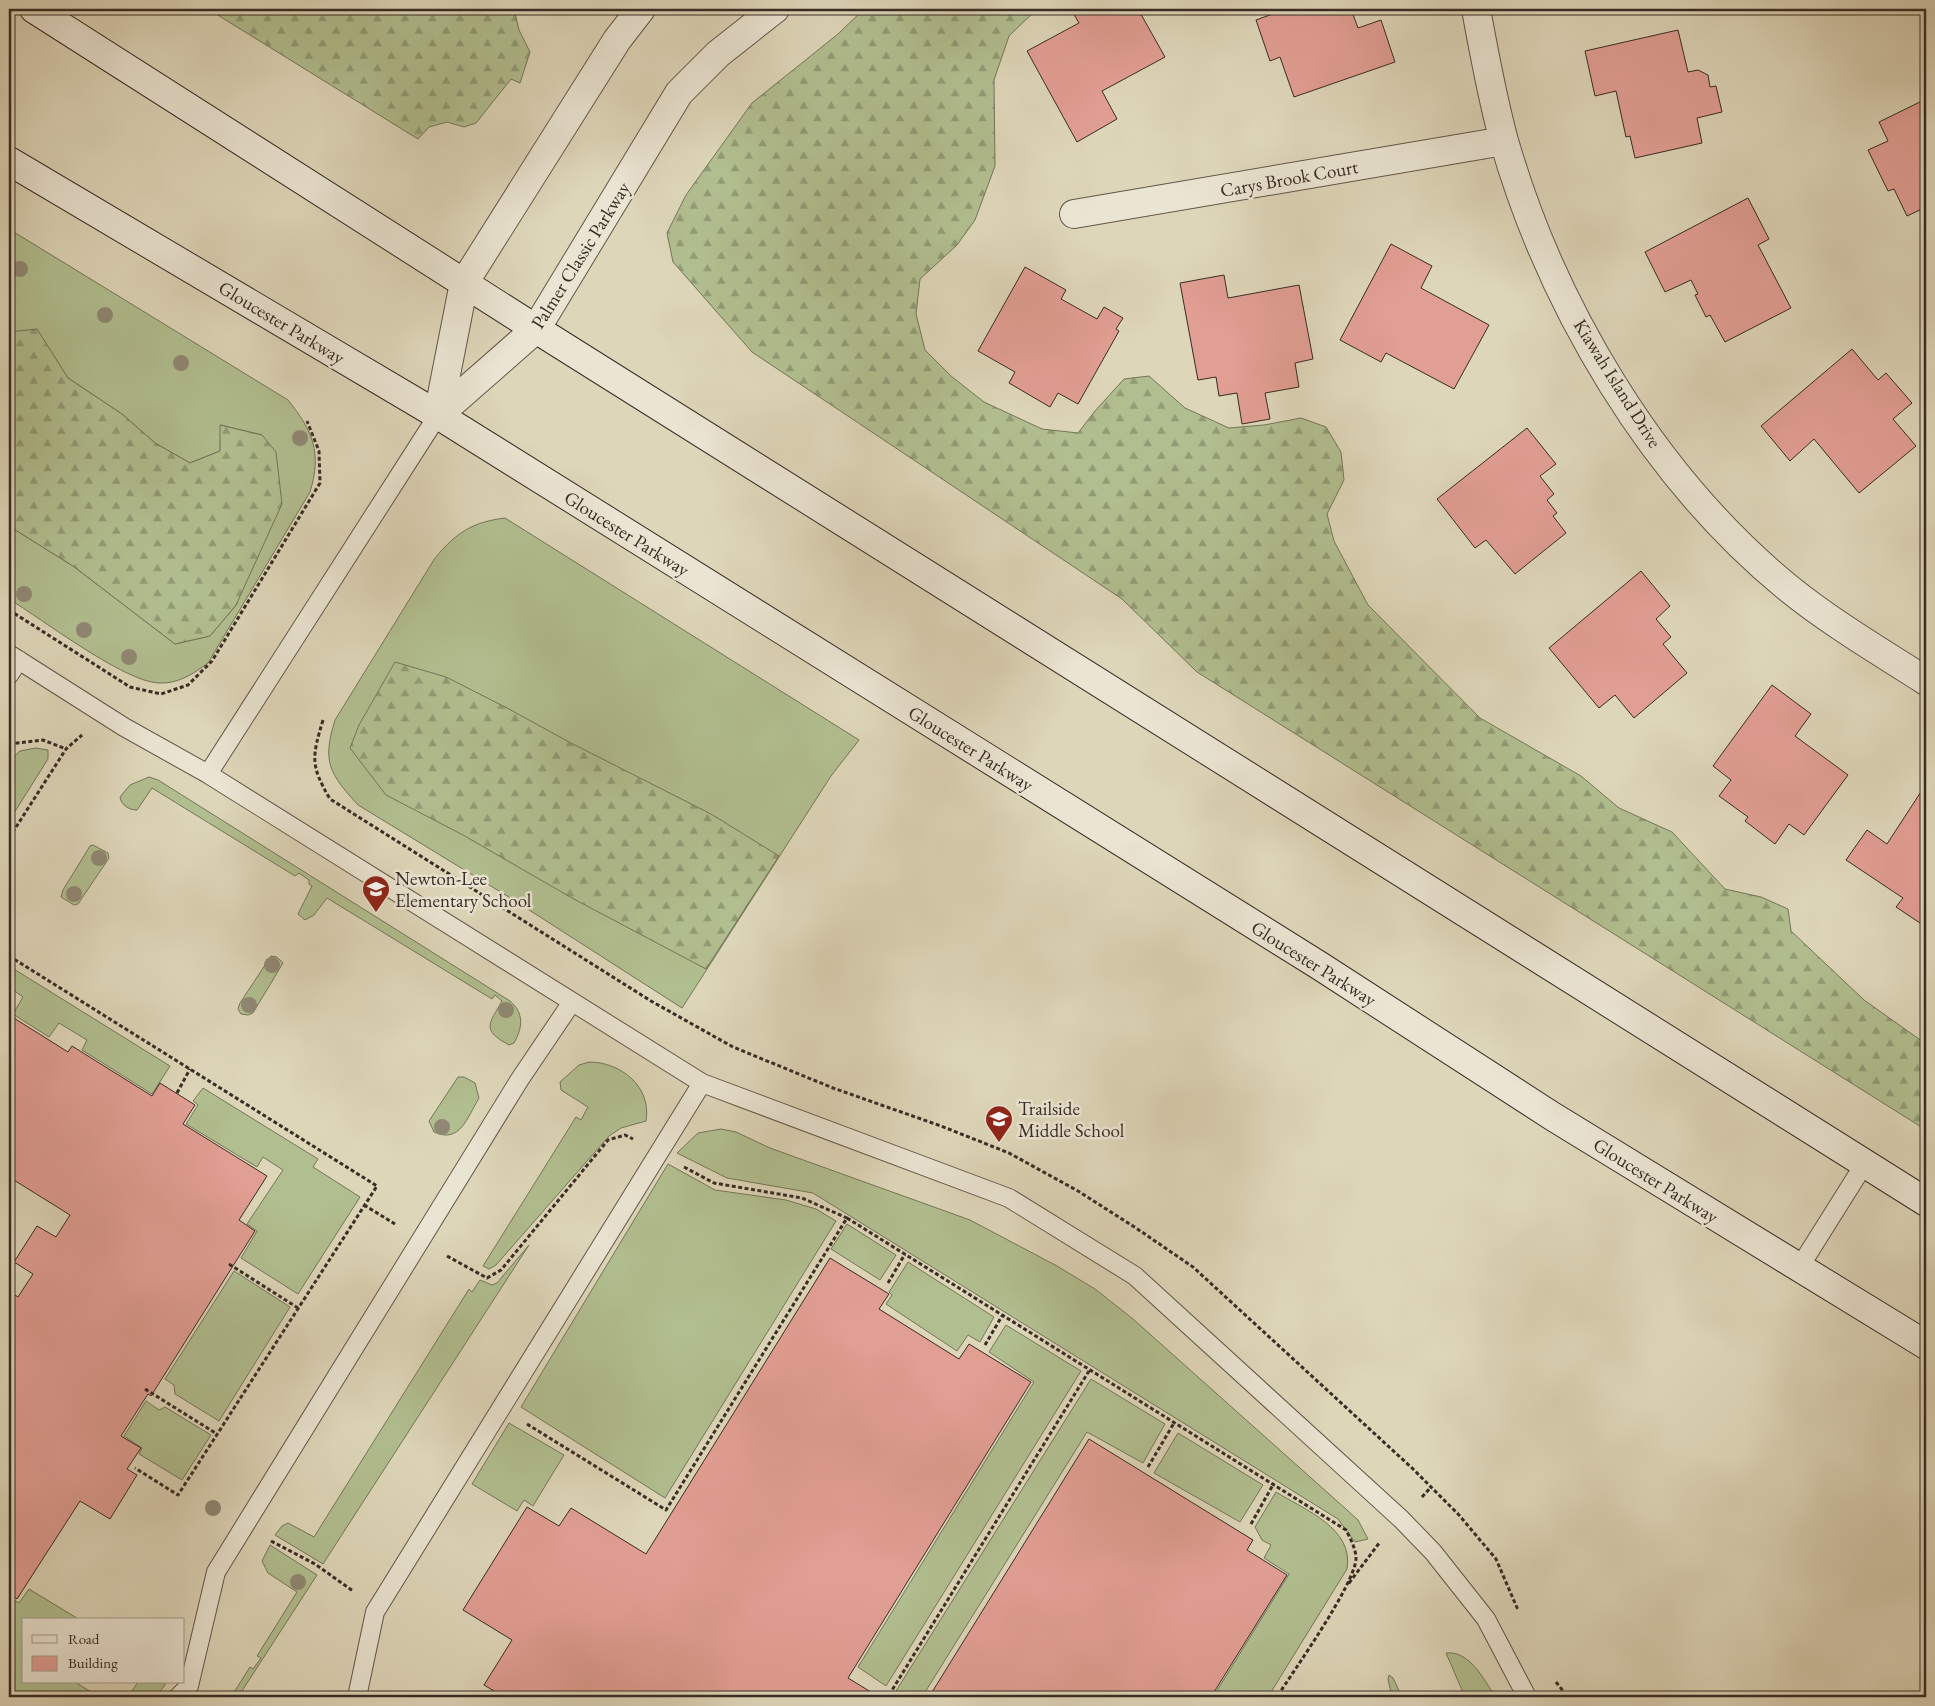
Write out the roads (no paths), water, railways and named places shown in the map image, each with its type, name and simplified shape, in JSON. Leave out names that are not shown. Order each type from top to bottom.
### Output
[{"type":"main road","points":[[34,9],[536,329],[1926,1202]]},
{"type":"main road","points":[[438,415],[464,283],[617,40],[641,9]]},
{"type":"main road","name":"Palmer Classic Parkway","points":[[438,415],[536,329],[679,93],[718,54],[775,9]]},
{"type":"main road","name":"Kiawah Island Drive","points":[[1476,9],[1488,74],[1504,141],[1537,236],[1565,297],[1600,362],[1635,418],[1683,480],[1729,534],[1787,587],[1856,637],[1926,681]]},
{"type":"main road","name":"Carys Brook Court","points":[[1074,214],[1504,141]]},
{"type":"main road","name":"Gloucester Parkway","points":[[9,161],[438,415],[1320,966],[1552,1116],[1926,1346]]},
{"type":"lane","points":[[208,774],[438,415]]},
{"type":"lane","points":[[9,675],[14,657],[106,715],[208,774],[702,1083],[1009,1198],[1135,1276],[1401,1519],[1433,1552],[1486,1619],[1527,1697]]},
{"type":"lane","points":[[178,1697],[189,1686],[216,1572],[520,1079],[572,1002]]},
{"type":"lane","points":[[357,1697],[378,1607],[702,1083]]},
{"type":"lane","points":[[1799,1268],[1865,1163]]},
{"type":"place","name":"Newton-Lee Elementary School","points":[[376,913]]},
{"type":"place","name":"Trailside Middle School","points":[[999,1143]]}]
